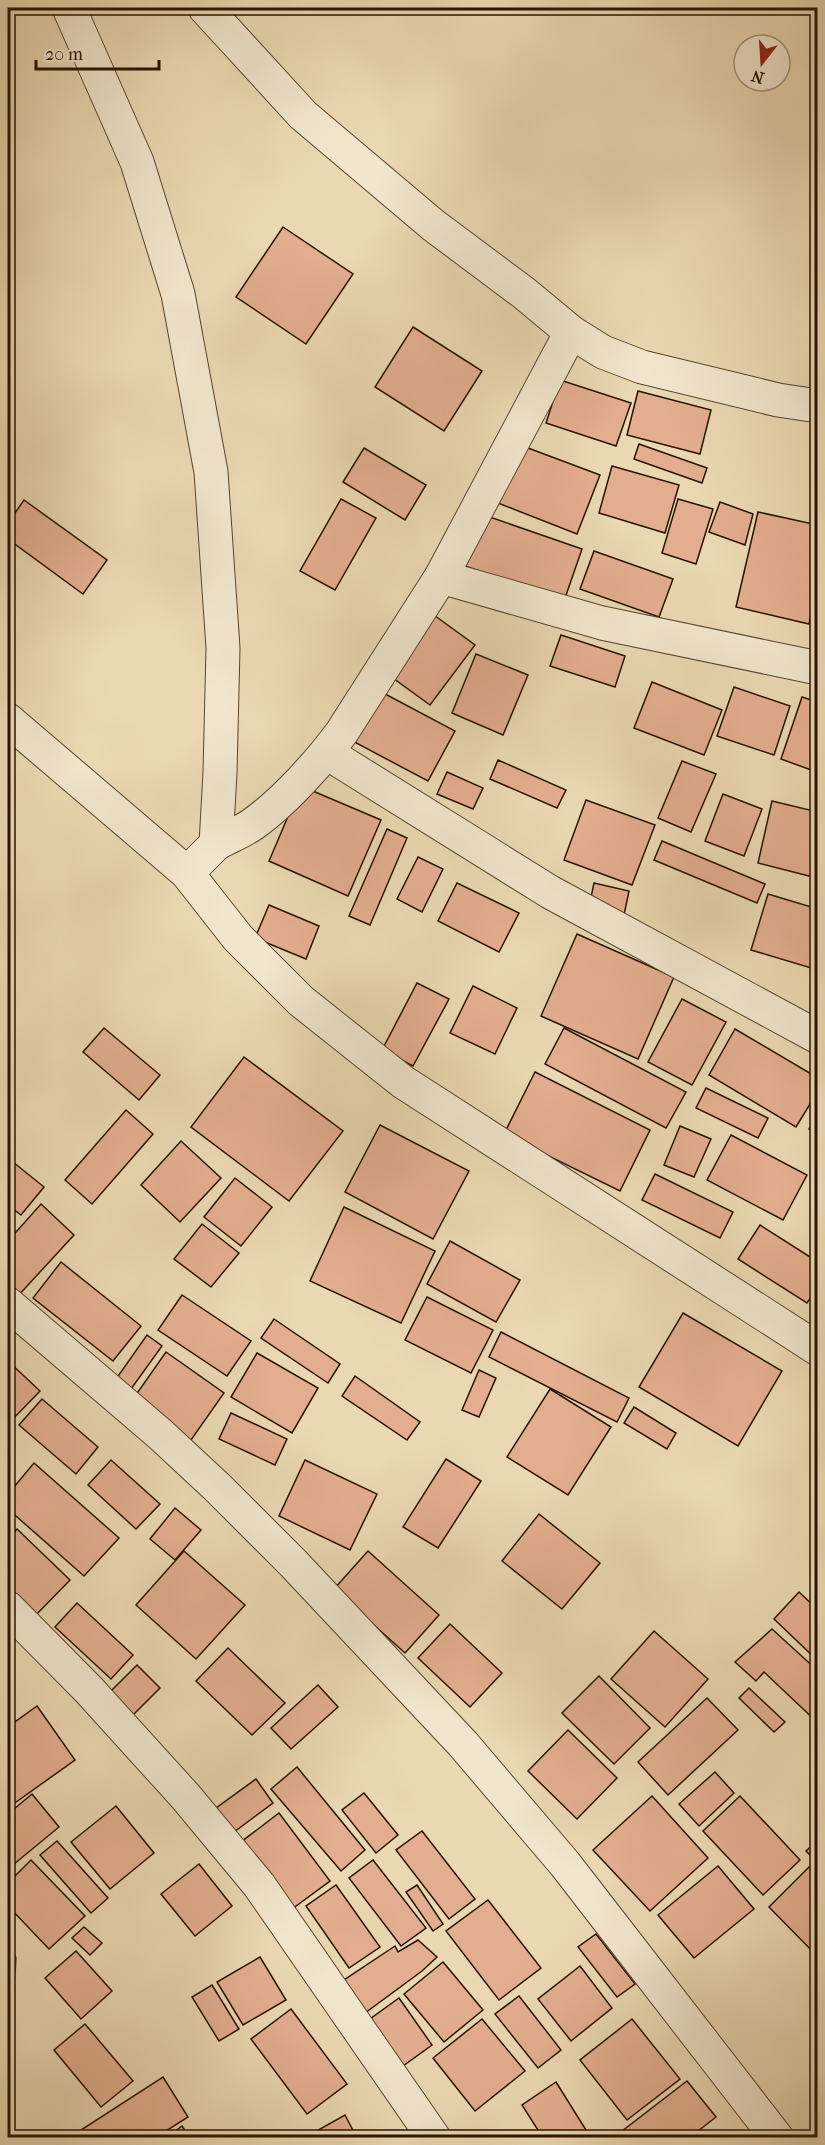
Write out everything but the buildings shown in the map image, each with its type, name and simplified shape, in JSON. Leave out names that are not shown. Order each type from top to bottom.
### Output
[{"type":"street","points":[[69,8],[137,162],[178,294],[211,472],[224,648],[216,844]]},
{"type":"street","points":[[205,8],[303,115],[433,225],[524,292],[571,332],[603,352],[642,368],[778,400],[818,406]]},
{"type":"street","points":[[187,873],[216,844],[253,824],[327,753],[441,577],[571,332]]},
{"type":"street","points":[[441,577],[602,623],[818,668]]},
{"type":"street","points":[[8,720],[187,873],[238,938],[301,1001],[403,1082],[818,1349]]},
{"type":"street","points":[[327,753],[550,892],[818,1037]]},
{"type":"street","points":[[8,1304],[160,1434],[217,1487],[293,1563],[463,1744],[565,1864],[777,2138]]},
{"type":"street","points":[[8,1608],[89,1690],[170,1779],[259,1885],[434,2138]]},
{"type":"waterway","points":[[8,1954],[11,1959],[8,1991]]}]
